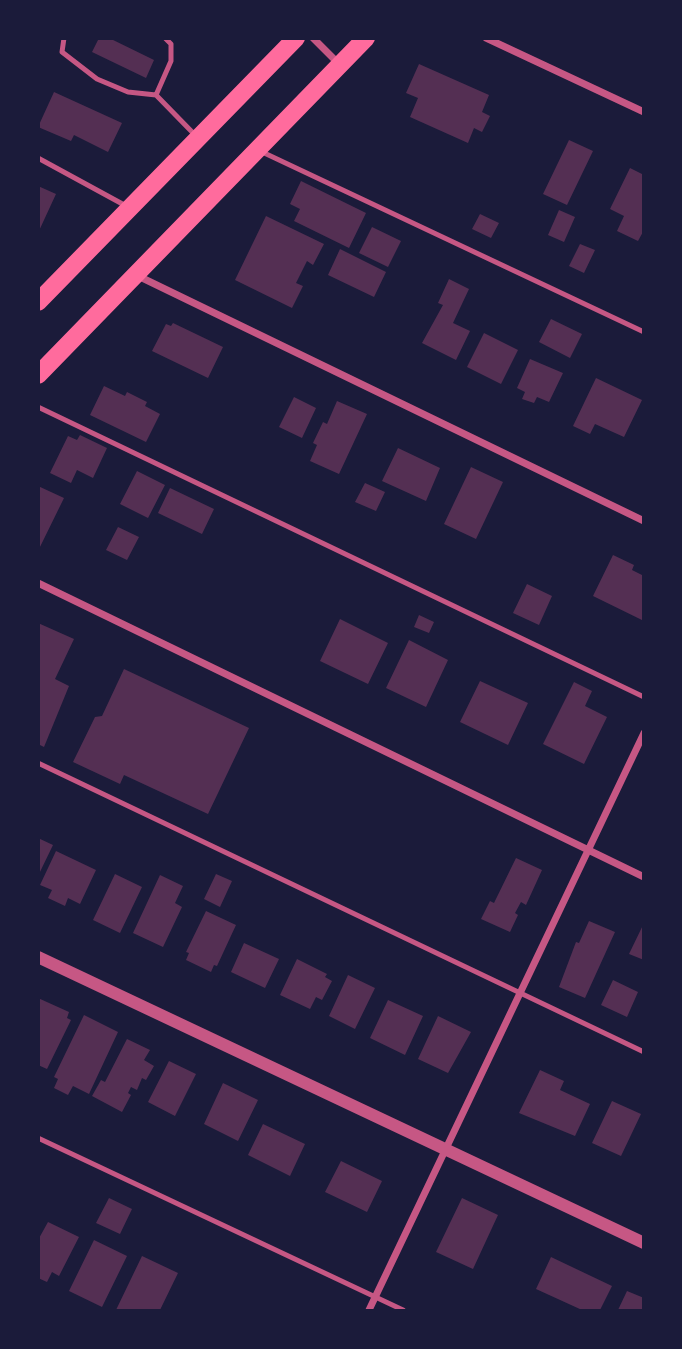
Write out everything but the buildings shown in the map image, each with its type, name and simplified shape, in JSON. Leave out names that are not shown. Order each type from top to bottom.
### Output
[{"type":"main road","points":[[38,302],[296,38]]},
{"type":"main road","points":[[38,375],[366,38]]},
{"type":"street","points":[[313,38],[340,65]]},
{"type":"street","points":[[486,38],[643,113]]},
{"type":"street","points":[[135,275],[643,521]]},
{"type":"street","points":[[38,583],[643,877]]},
{"type":"street","points":[[369,1311],[643,733]]},
{"type":"street","points":[[38,957],[643,1243]]},
{"type":"lane","points":[[64,38],[62,52],[97,79],[128,92],[156,95],[199,138]]},
{"type":"lane","points":[[156,95],[171,61],[171,44],[164,38]]},
{"type":"lane","points":[[257,149],[643,332]]},
{"type":"lane","points":[[38,158],[131,208]]},
{"type":"lane","points":[[38,407],[643,697]]},
{"type":"lane","points":[[38,763],[643,1052]]},
{"type":"lane","points":[[38,1138],[403,1311]]}]
